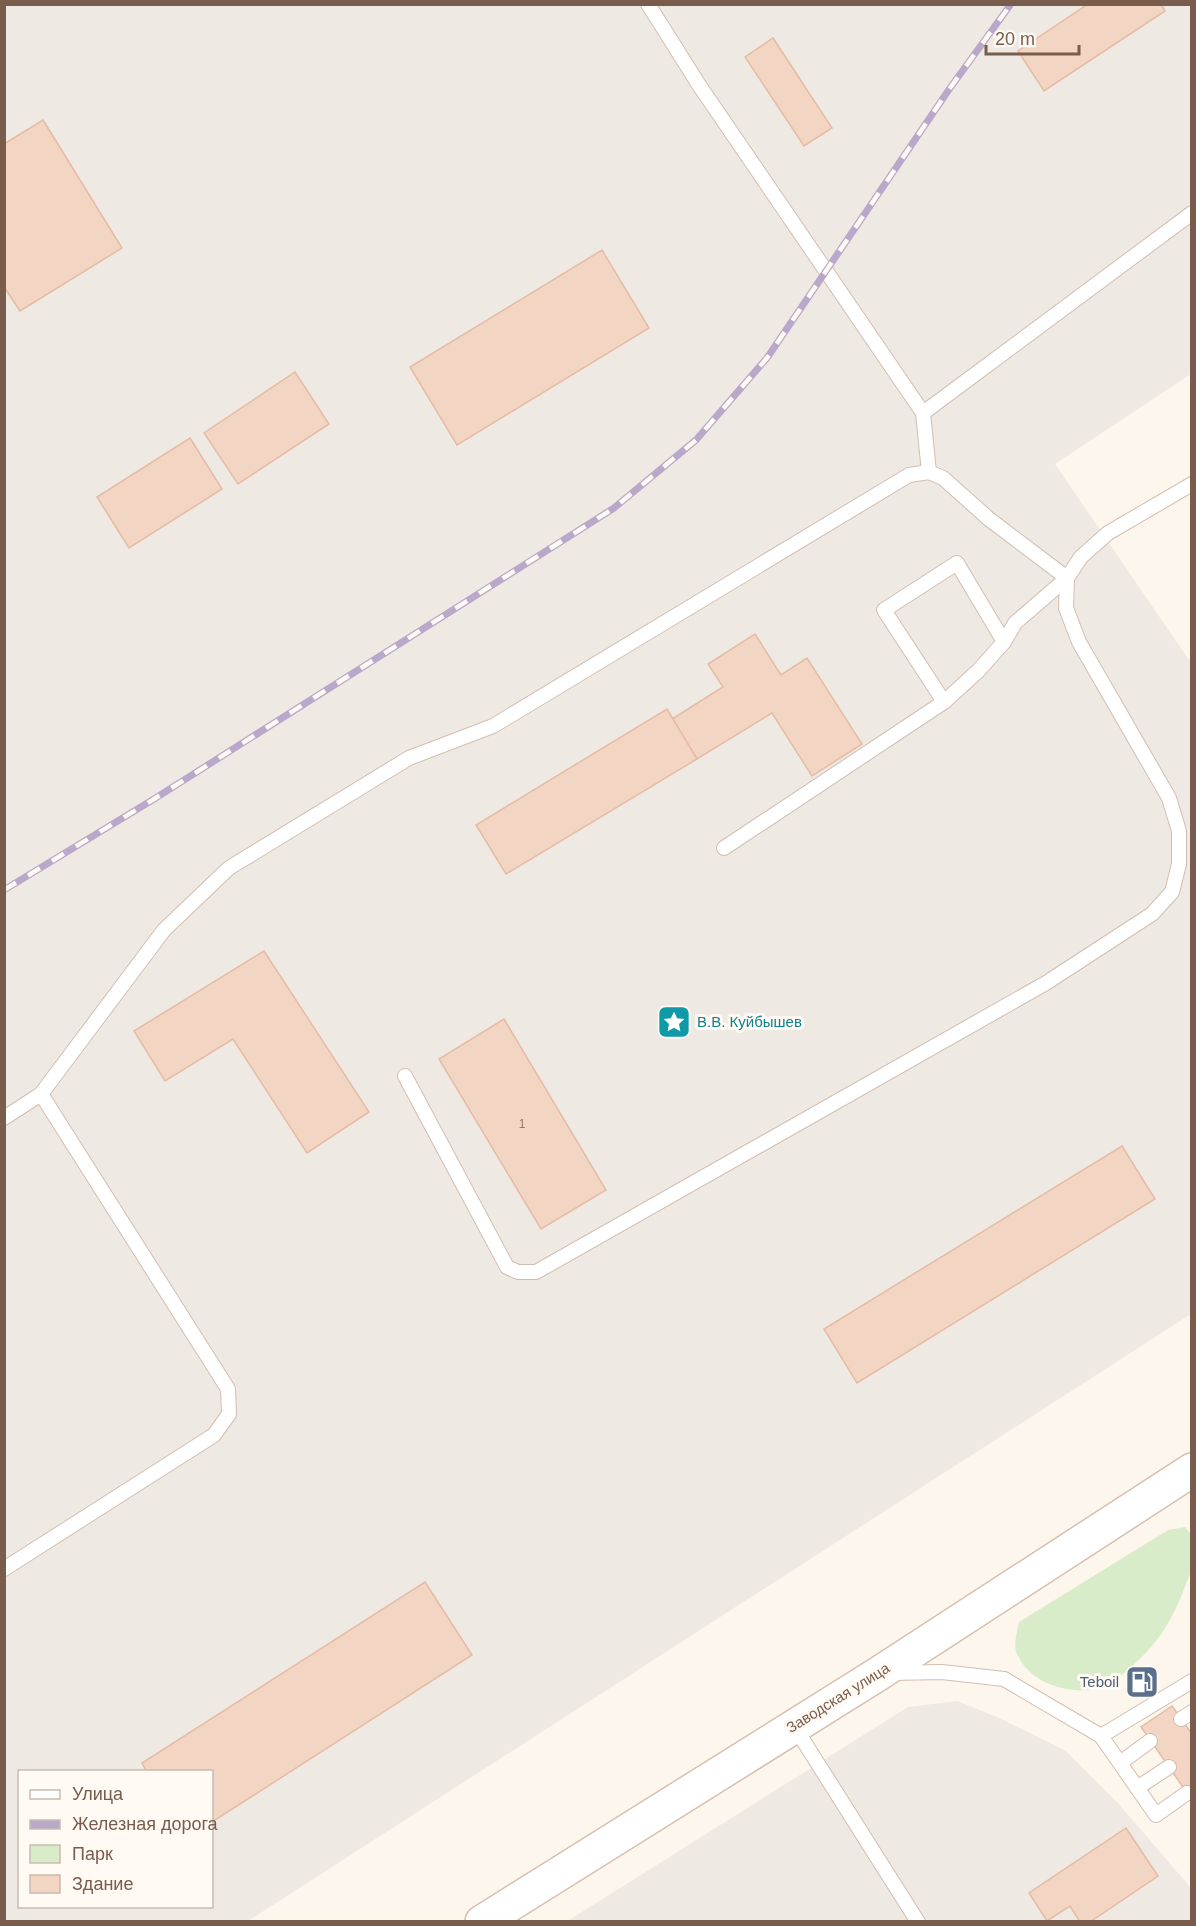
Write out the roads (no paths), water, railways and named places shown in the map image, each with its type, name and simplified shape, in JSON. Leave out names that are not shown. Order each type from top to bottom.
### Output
[{"type":"street","name":"Заводская улица","points":[[482,1922],[878,1674],[1191,1470]]},
{"type":"lane","points":[[648,4],[699,85],[923,413],[929,472]]},
{"type":"lane","points":[[923,413],[1191,213]]},
{"type":"lane","points":[[4,1118],[41,1094],[164,930],[229,868],[409,758],[493,726],[909,475],[929,472],[943,478],[989,519],[1067,578]]},
{"type":"lane","points":[[724,848],[944,702],[978,671],[1004,642],[1015,623],[1067,578],[1081,557],[1108,533],[1191,484]]},
{"type":"lane","points":[[944,702],[884,610],[957,563],[1004,642]]},
{"type":"lane","points":[[405,1076],[507,1267],[518,1272],[536,1272],[1046,983],[1152,914],[1172,892],[1179,864],[1179,831],[1169,798],[1079,642],[1066,608],[1067,578]]},
{"type":"lane","points":[[4,1569],[214,1436],[229,1414],[228,1389],[41,1094]]},
{"type":"lane","points":[[878,1674],[942,1672],[1004,1679],[1101,1736],[1156,1815],[1187,1793]]},
{"type":"lane","points":[[1101,1736],[1191,1681]]},
{"type":"lane","points":[[794,1726],[918,1922]]},
{"type":"lane","points":[[1120,1763],[1150,1741]]},
{"type":"lane","points":[[1137,1788],[1168,1767]]},
{"type":"railway","points":[[4,890],[154,799],[614,508],[696,440],[767,358],[950,88],[1011,4]]},
{"type":"place","name":"В.В. Куйбышев","points":[[674,1022]]},
{"type":"place","name":"Teboil","points":[[1142,1682]]}]
